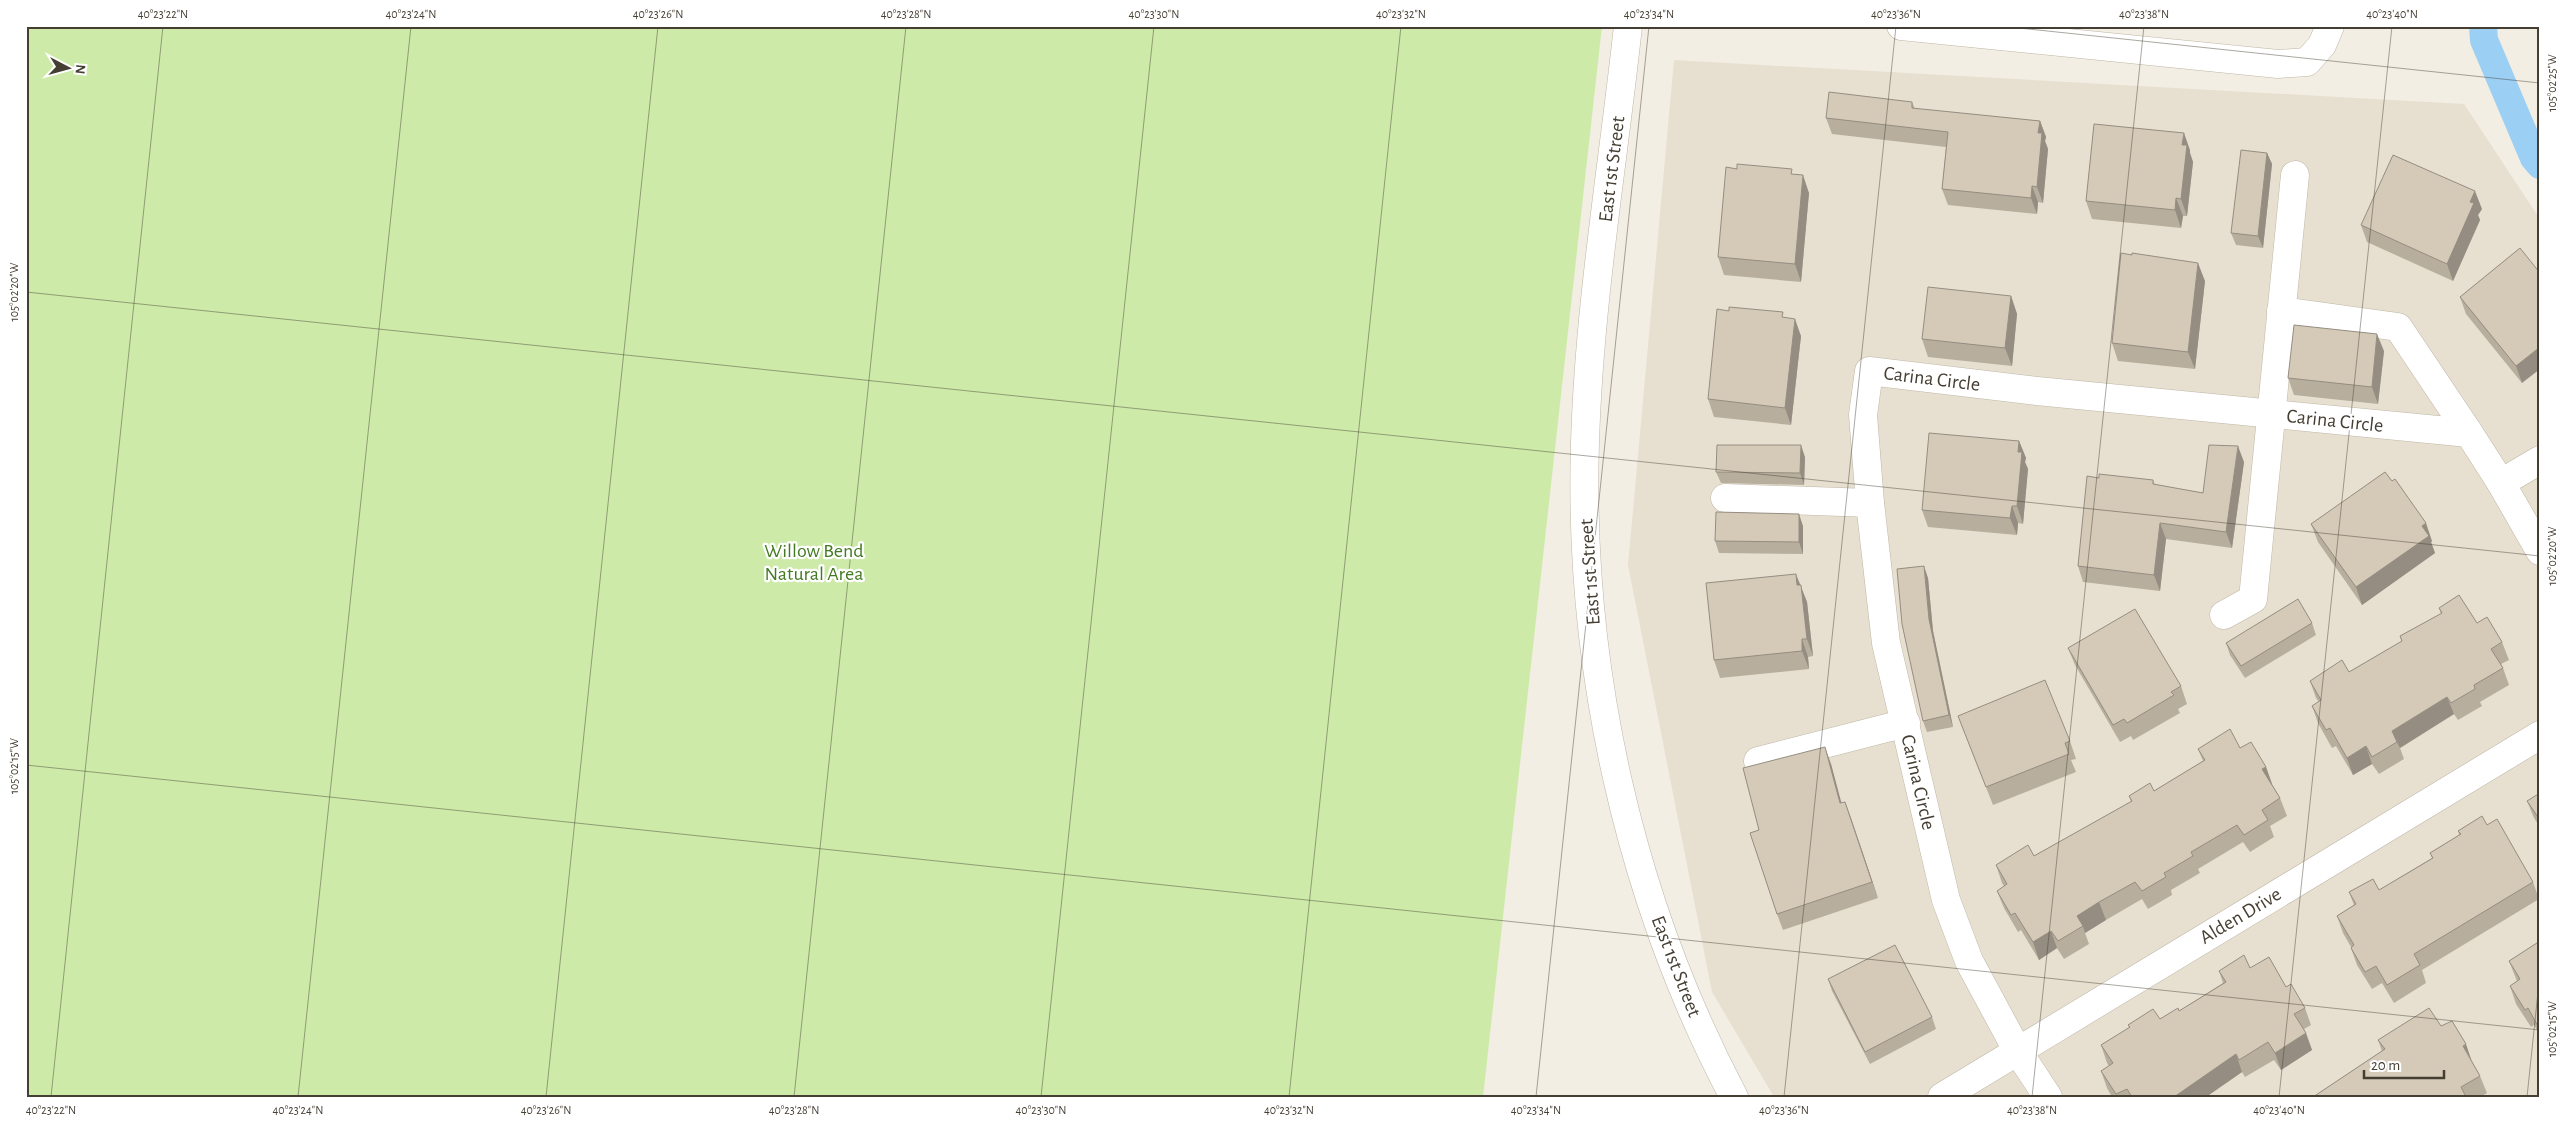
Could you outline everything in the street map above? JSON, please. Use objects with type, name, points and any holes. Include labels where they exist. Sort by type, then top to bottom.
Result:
[{"type":"street","name":"East 1st Street","points":[[1628,26],[1591,350],[1586,434],[1586,536],[1592,628],[1606,720],[1621,792],[1651,899],[1683,986],[1734,1097]]},
{"type":"street","points":[[1901,26],[2278,64],[2307,62],[2322,45],[2330,26]]},
{"type":"street","points":[[2224,615],[2253,599],[2295,175]]},
{"type":"street","points":[[2281,311],[2398,327],[2501,483],[2540,551]]},
{"type":"street","name":"Carina Circle","points":[[2048,1097],[2017,1050],[1969,961],[1946,900],[1886,643],[1870,503],[1863,415],[1869,371],[2037,391],[2469,433]]},
{"type":"street","points":[[2501,483],[2540,460]]},
{"type":"street","points":[[1725,498],[1870,503]]},
{"type":"street","points":[[1758,761],[1906,723]]},
{"type":"street","name":"Alden Drive","points":[[1942,1097],[2540,735]]},
{"type":"shaded area","points":[[1674,60],[2464,104],[2540,219],[2540,1097],[1774,1097],[1712,992],[1628,565]]},
{"type":"green space","name":"Willow Bend Natural Area","points":[[26,26],[1602,26],[1483,1097],[26,1097]]},
{"type":"building","points":[[1829,92],[1912,102],[1912,108],[2040,121],[2038,133],[2042,133],[2037,187],[2032,186],[2031,198],[1942,189],[1948,132],[1826,118]]},
{"type":"building","points":[[2094,124],[2184,133],[2182,145],[2187,145],[2181,199],[2176,198],[2175,210],[2086,201]]},
{"type":"building","points":[[2241,150],[2267,153],[2258,236],[2231,233]]},
{"type":"building","points":[[2393,155],[2475,191],[2470,202],[2474,203],[2447,264],[2361,225]]},
{"type":"building","points":[[1737,164],[1792,169],[1791,174],[1803,175],[1795,264],[1718,257],[1726,167],[1737,169]]},
{"type":"building","points":[[2520,248],[2540,273],[2540,347],[2516,366],[2460,297]]},
{"type":"building","points":[[2121,253],[2198,263],[2188,352],[2112,343]]},
{"type":"building","points":[[1928,287],[2011,296],[2005,348],[1922,339]]},
{"type":"building","points":[[1729,307],[1783,312],[1782,317],[1795,319],[1785,408],[1708,399],[1717,309],[1729,311]]},
{"type":"building","points":[[2294,325],[2377,334],[2372,387],[2288,378]]},
{"type":"building","points":[[1929,433],[2019,441],[2018,452],[2022,452],[2017,506],[2012,506],[2010,518],[1922,510]]},
{"type":"building","points":[[1717,445],[1801,445],[1800,473],[1716,472]]},
{"type":"building","points":[[2209,445],[2238,446],[2226,532],[2160,523],[2154,575],[2078,566],[2087,476],[2099,478],[2099,474],[2153,480],[2153,484],[2203,493]]},
{"type":"building","points":[[2385,472],[2392,481],[2395,479],[2426,523],[2422,526],[2429,536],[2356,587],[2311,524]]},
{"type":"building","points":[[1716,512],[1799,514],[1799,542],[1715,541]]},
{"type":"building","points":[[1924,566],[1929,619],[1949,715],[1923,721],[1902,624],[1897,569]]},
{"type":"building","points":[[1796,574],[1797,585],[1801,585],[1807,639],[1802,639],[1802,651],[1714,660],[1706,583]]},
{"type":"building","points":[[2459,595],[2477,623],[2487,617],[2502,642],[2491,649],[2503,668],[2474,685],[2475,689],[2451,703],[2447,697],[2392,731],[2397,742],[2372,757],[2366,746],[2347,758],[2330,728],[2326,730],[2312,706],[2321,700],[2310,681],[2342,660],[2349,672],[2402,641],[2400,636],[2442,613],[2439,608]]},
{"type":"building","points":[[2298,599],[2312,623],[2241,666],[2226,643]]},
{"type":"building","points":[[2135,609],[2181,686],[2171,692],[2174,695],[2127,723],[2124,719],[2113,725],[2068,648]]},
{"type":"building","points":[[2045,680],[2070,741],[2065,743],[2069,754],[1986,787],[1958,716]]},
{"type":"building","points":[[2230,729],[2240,748],[2251,742],[2266,767],[2262,769],[2280,798],[2262,810],[2268,820],[2244,835],[2237,825],[2191,852],[2193,856],[2164,873],[2166,877],[2142,891],[2135,882],[2099,902],[2077,916],[2083,926],[2058,941],[2051,931],[2033,942],[2015,913],[2011,915],[1997,891],[2007,884],[1996,865],[2028,845],[2034,856],[2132,801],[2129,796],[2150,783],[2154,791],[2205,760],[2198,749]]},
{"type":"building","points":[[1825,747],[1840,803],[1845,802],[1872,882],[1777,914],[1750,833],[1759,830],[1743,768]]},
{"type":"building","points":[[2540,793],[2540,820],[2527,801]]},
{"type":"building","points":[[2482,816],[2487,825],[2497,819],[2533,882],[2414,954],[2420,965],[2387,985],[2376,966],[2365,972],[2351,948],[2354,945],[2337,916],[2356,904],[2349,892],[2373,879],[2379,890],[2433,858],[2430,853],[2461,834],[2458,831]]},
{"type":"building","points":[[2540,941],[2540,1030],[2528,1008],[2525,1010],[2510,986],[2520,979],[2509,961]]},
{"type":"building","points":[[1895,945],[1932,1017],[1865,1052],[1828,979]]},
{"type":"building","points":[[2244,955],[2250,968],[2269,957],[2286,987],[2291,984],[2305,1008],[2294,1014],[2306,1033],[2275,1053],[2268,1042],[2239,1060],[2236,1054],[2174,1097],[2132,1097],[2127,1089],[2116,1094],[2101,1071],[2113,1063],[2101,1045],[2130,1027],[2128,1025],[2153,1009],[2160,1019],[2178,1008],[2179,1011],[2226,982],[2219,971]]},
{"type":"building","points":[[2429,1008],[2441,1026],[2452,1021],[2466,1044],[2463,1046],[2480,1076],[2461,1087],[2466,1097],[2313,1097],[2385,1049],[2378,1040]]},
{"type":"waterway","points":[[2483,26],[2484,40],[2534,158],[2540,165]]}]
